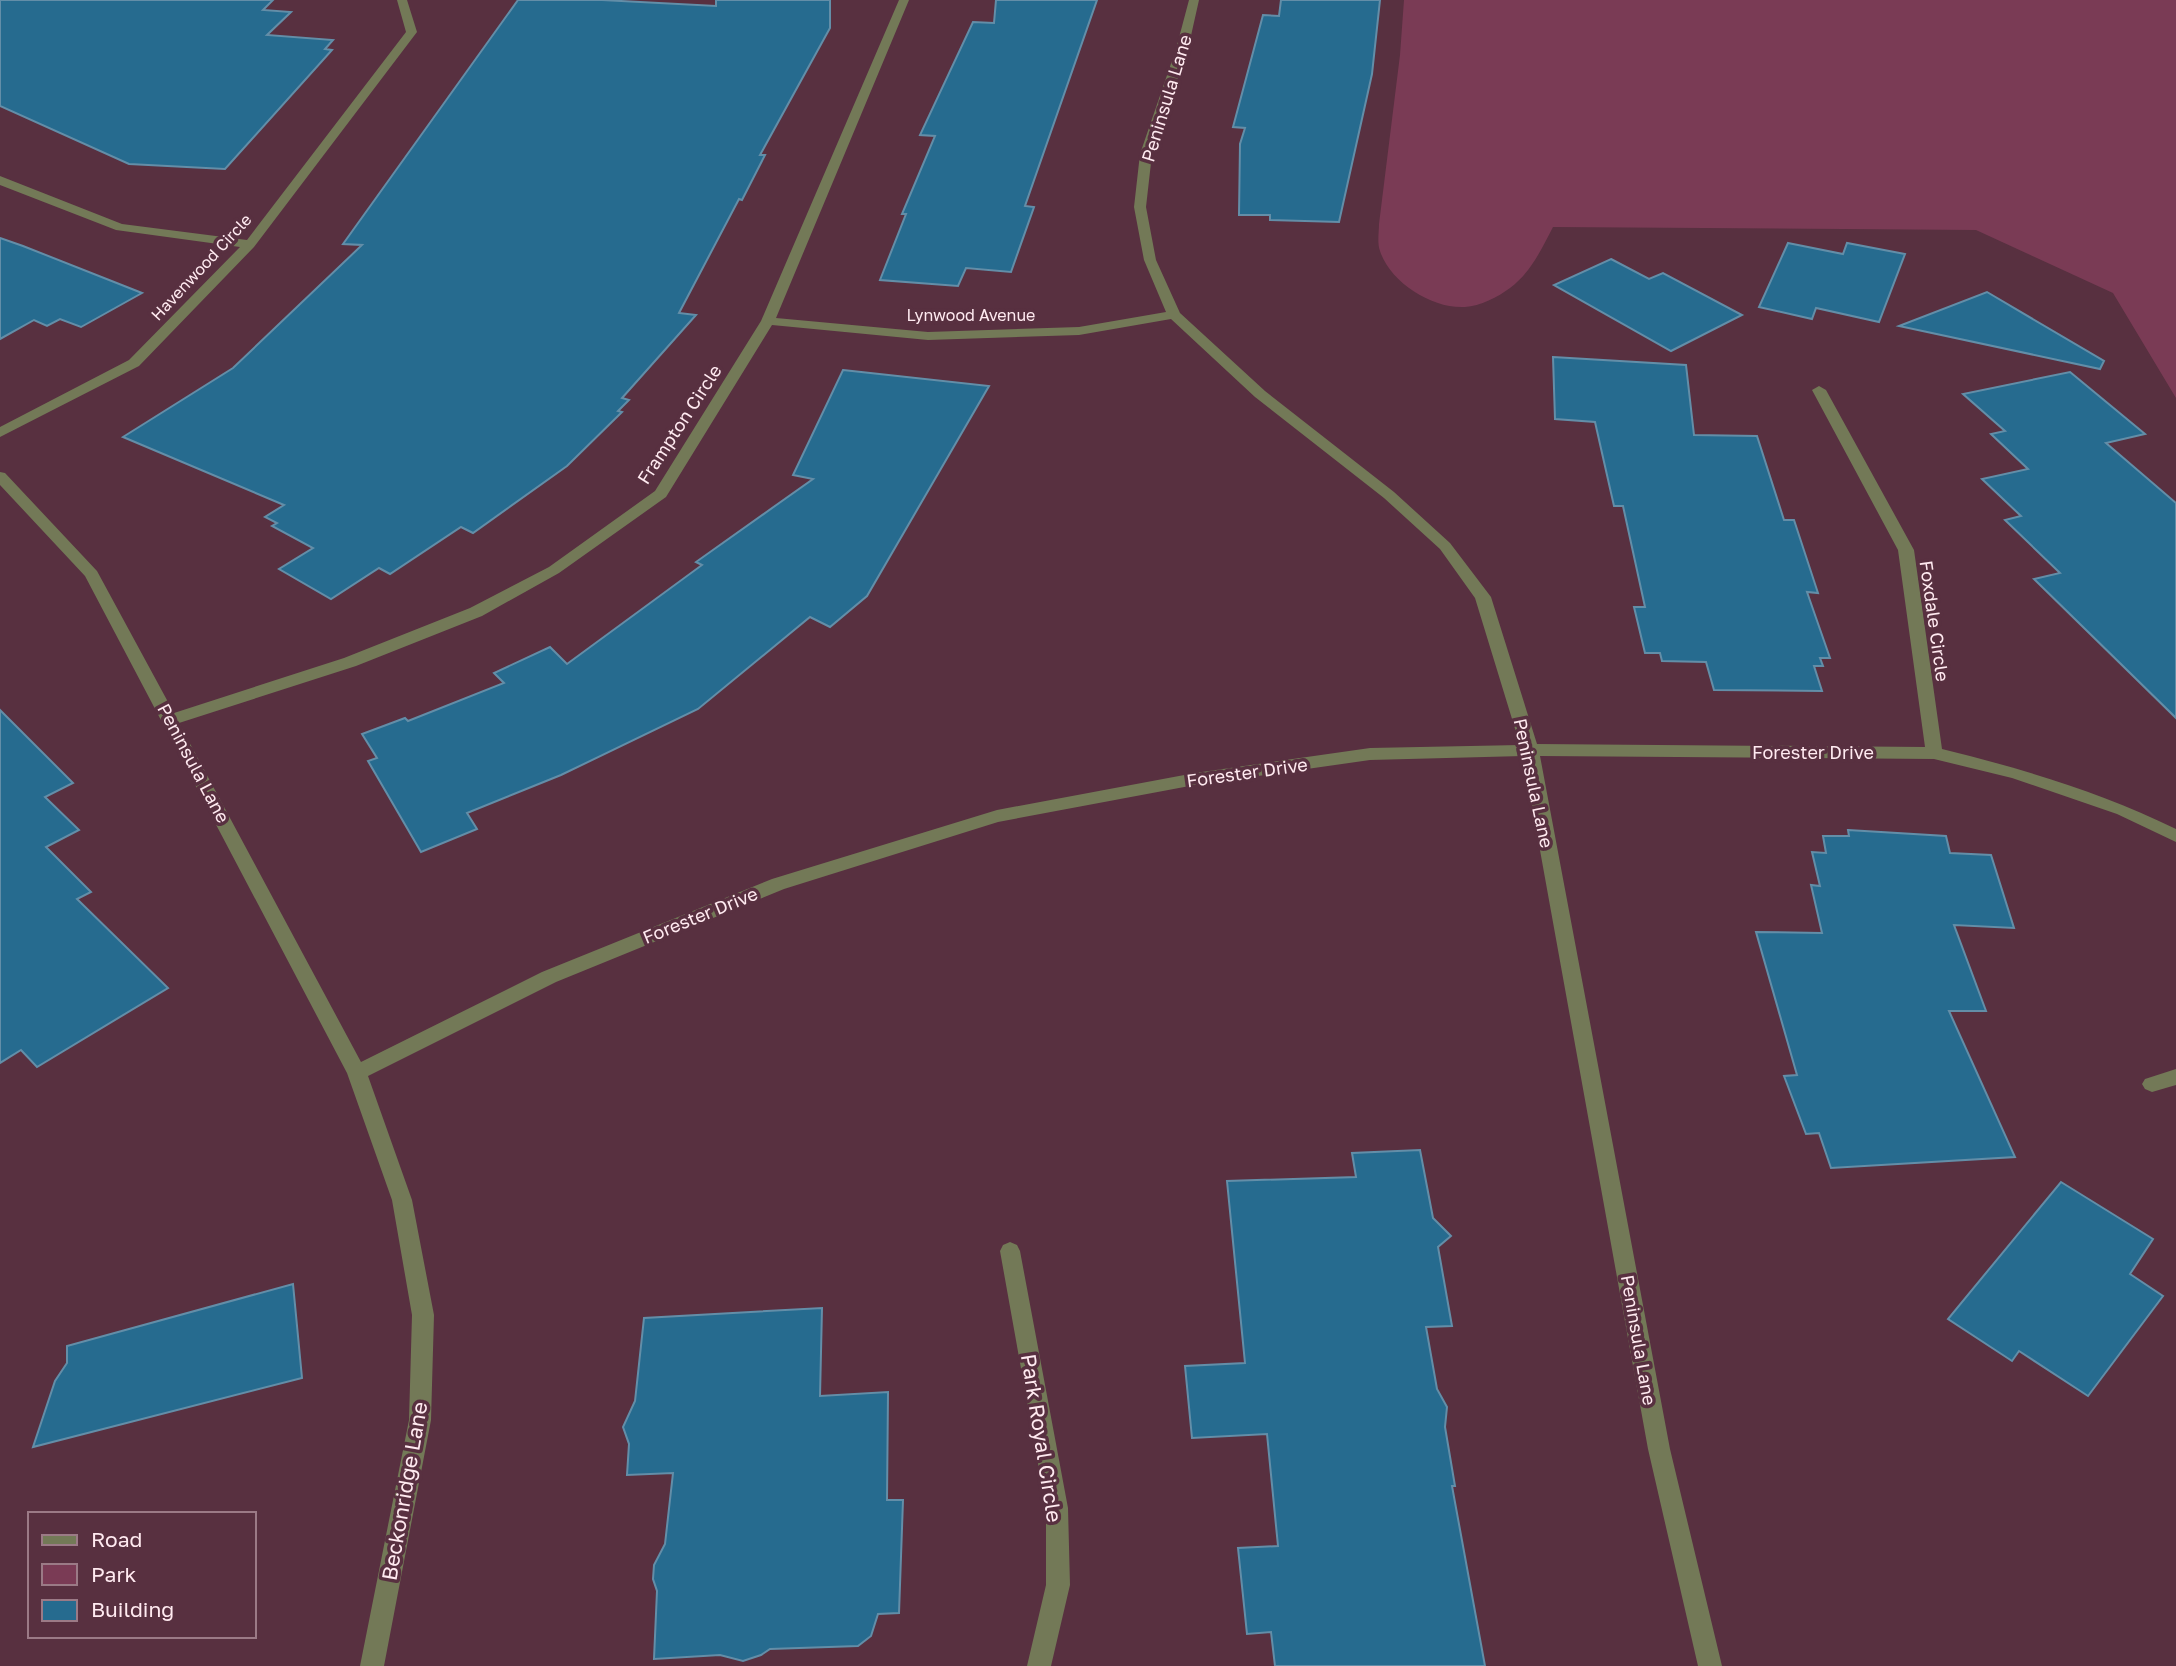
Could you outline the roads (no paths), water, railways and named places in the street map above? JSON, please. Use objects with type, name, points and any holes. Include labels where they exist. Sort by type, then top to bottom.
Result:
[{"type":"street","name":"Havenwood Circle","points":[[0,433],[134,363],[250,244],[412,32],[402,0]]},
{"type":"street","name":"Frampton Circle","points":[[171,720],[351,662],[476,612],[554,570],[661,494],[768,321],[904,0]]},
{"type":"street","name":"Peninsula Lane","points":[[1194,0],[1182,49],[1146,154],[1140,207],[1150,260],[1174,315],[1260,394],[1389,495],[1445,546],[1483,597],[1530,750],[1659,1449],[1710,1666]]},
{"type":"street","points":[[0,180],[120,227],[250,244]]},
{"type":"street","name":"Lynwood Avenue","points":[[768,321],[928,336],[1079,331],[1174,315]]},
{"type":"street","name":"Foxdale Circle","points":[[1819,390],[1906,550],[1934,752]]},
{"type":"street","name":"Peninsula Lane","points":[[0,476],[92,574],[357,1073]]},
{"type":"street","name":"Forester Drive","points":[[357,1073],[549,977],[778,884],[997,816],[1195,779],[1370,754],[1530,750],[1934,752],[2015,773],[2123,810],[2176,836]]},
{"type":"street","name":"Beckonridge Lane","points":[[357,1073],[402,1200],[423,1315],[420,1420],[372,1666]]},
{"type":"street","points":[[2152,1084],[2176,1077]]},
{"type":"street","name":"Park Royal Circle","points":[[1010,1251],[1057,1508],[1058,1585],[1039,1666]]}]
